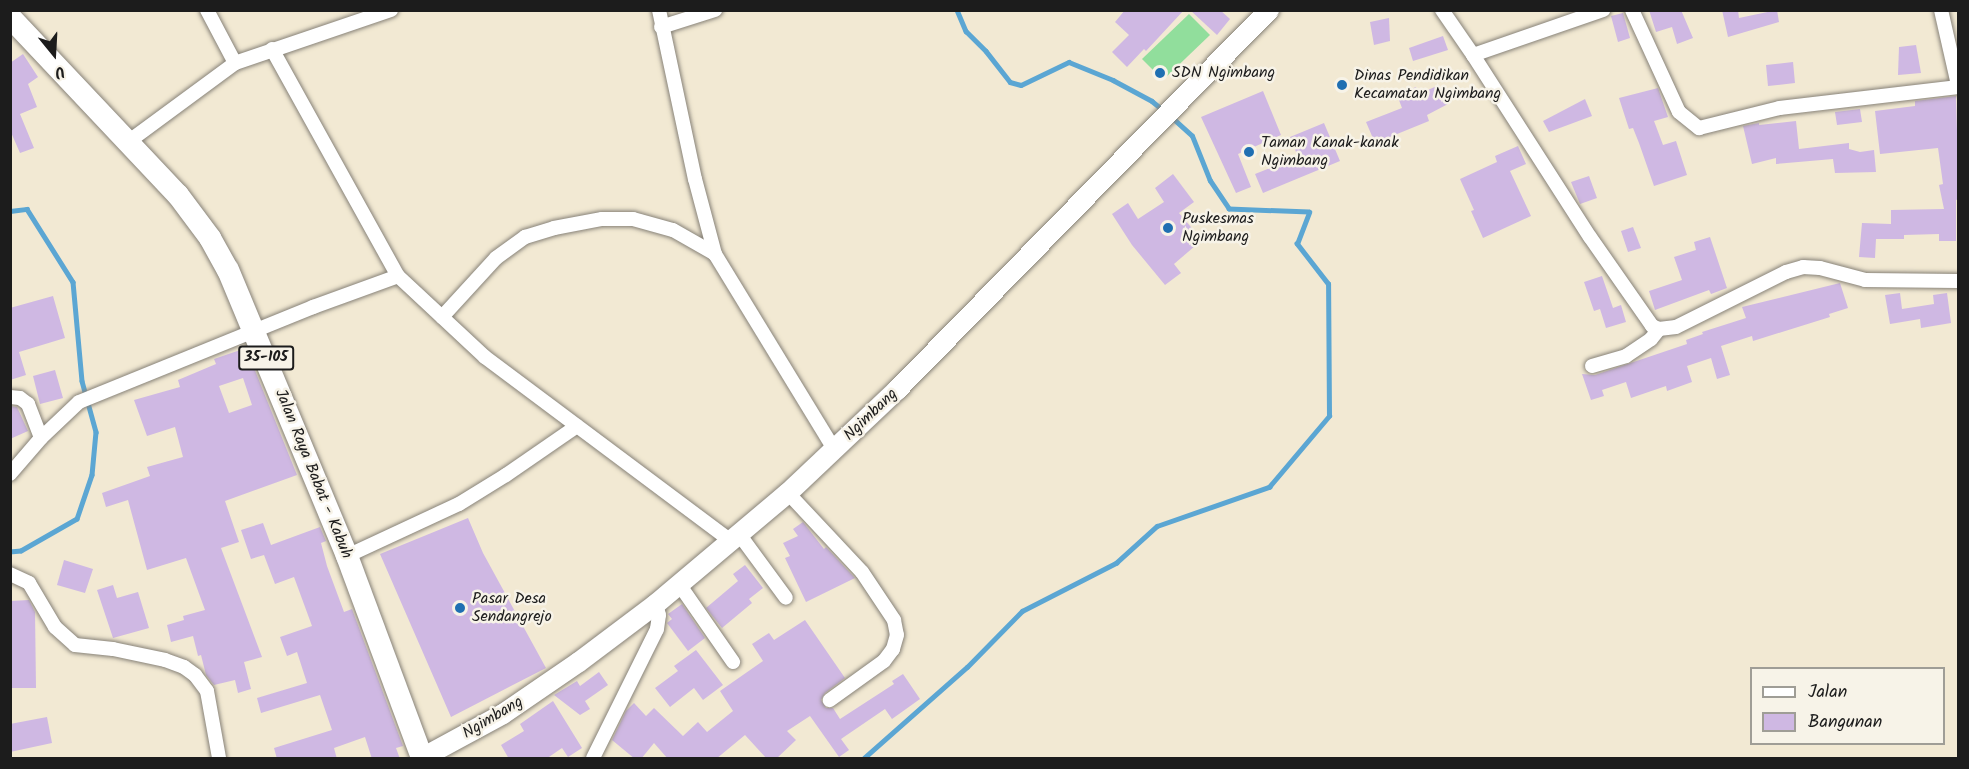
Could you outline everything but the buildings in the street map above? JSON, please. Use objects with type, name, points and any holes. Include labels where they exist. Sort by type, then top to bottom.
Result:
[{"type":"main road","name":"Jalan Raya Babat - Kabuh","points":[[10,17],[178,195],[210,238],[228,270],[347,556],[422,758]]},
{"type":"street","points":[[207,10],[235,63]]},
{"type":"street","points":[[128,142],[235,63],[391,10]]},
{"type":"street","points":[[659,10],[695,179],[715,254],[834,449]]},
{"type":"street","points":[[661,27],[714,10]]},
{"type":"street","name":"Ngimbang","points":[[422,758],[503,714],[656,604],[788,493],[897,390],[1269,10]]},
{"type":"street","points":[[1442,10],[1647,322],[1659,329],[1676,327],[1786,272],[1803,267],[1820,268],[1865,280],[1959,281]]},
{"type":"street","points":[[1473,55],[1603,10]]},
{"type":"street","points":[[1632,10],[1679,112],[1699,128],[1780,108],[1959,86],[1941,10]]},
{"type":"street","points":[[272,49],[398,276],[485,357],[577,426],[735,538],[786,598]]},
{"type":"street","points":[[441,317],[495,258],[525,237],[554,228],[602,219],[633,219],[673,230],[715,254]]},
{"type":"street","points":[[10,474],[41,438],[79,402],[398,276]]},
{"type":"street","points":[[1592,366],[1626,356],[1651,339],[1659,329]]},
{"type":"street","points":[[10,397],[20,398],[28,404],[41,438]]},
{"type":"street","points":[[347,556],[459,504],[577,426]]},
{"type":"street","points":[[788,493],[862,572],[894,620],[897,635],[893,649],[884,661],[830,700]]},
{"type":"street","points":[[10,574],[29,583],[55,627],[75,645],[113,649],[165,660],[184,667],[195,675],[207,691],[219,759]]},
{"type":"street","points":[[680,584],[733,662]]},
{"type":"street","points":[[593,759],[657,629],[659,615],[656,604]]},
{"type":"green space","points":[[1189,14],[1210,35],[1163,80],[1142,59]]},
{"type":"waterway","points":[[957,10],[966,31],[986,51],[1010,82],[1021,85],[1069,62],[1113,80],[1152,101],[1163,110]]},
{"type":"waterway","points":[[864,758],[967,667],[1022,611],[1116,563],[1157,526],[1269,487],[1329,416],[1328,284],[1297,244],[1309,212],[1229,209],[1210,181],[1192,136],[1172,118]]},
{"type":"waterway","points":[[10,211],[27,209],[73,282],[82,381],[96,432],[92,475],[77,519],[21,551],[10,552]]},
{"type":"place","name":"SDN Ngimbang","points":[[1160,73]]},
{"type":"place","name":"Dinas Pendidikan Kecamatan Ngimbang","points":[[1342,85]]},
{"type":"place","name":"Taman Kanak-kanak Ngimbang","points":[[1249,152]]},
{"type":"place","name":"Puskesmas Ngimbang","points":[[1168,228]]},
{"type":"place","name":"Pasar Desa Sendangrejo","points":[[460,608]]}]
